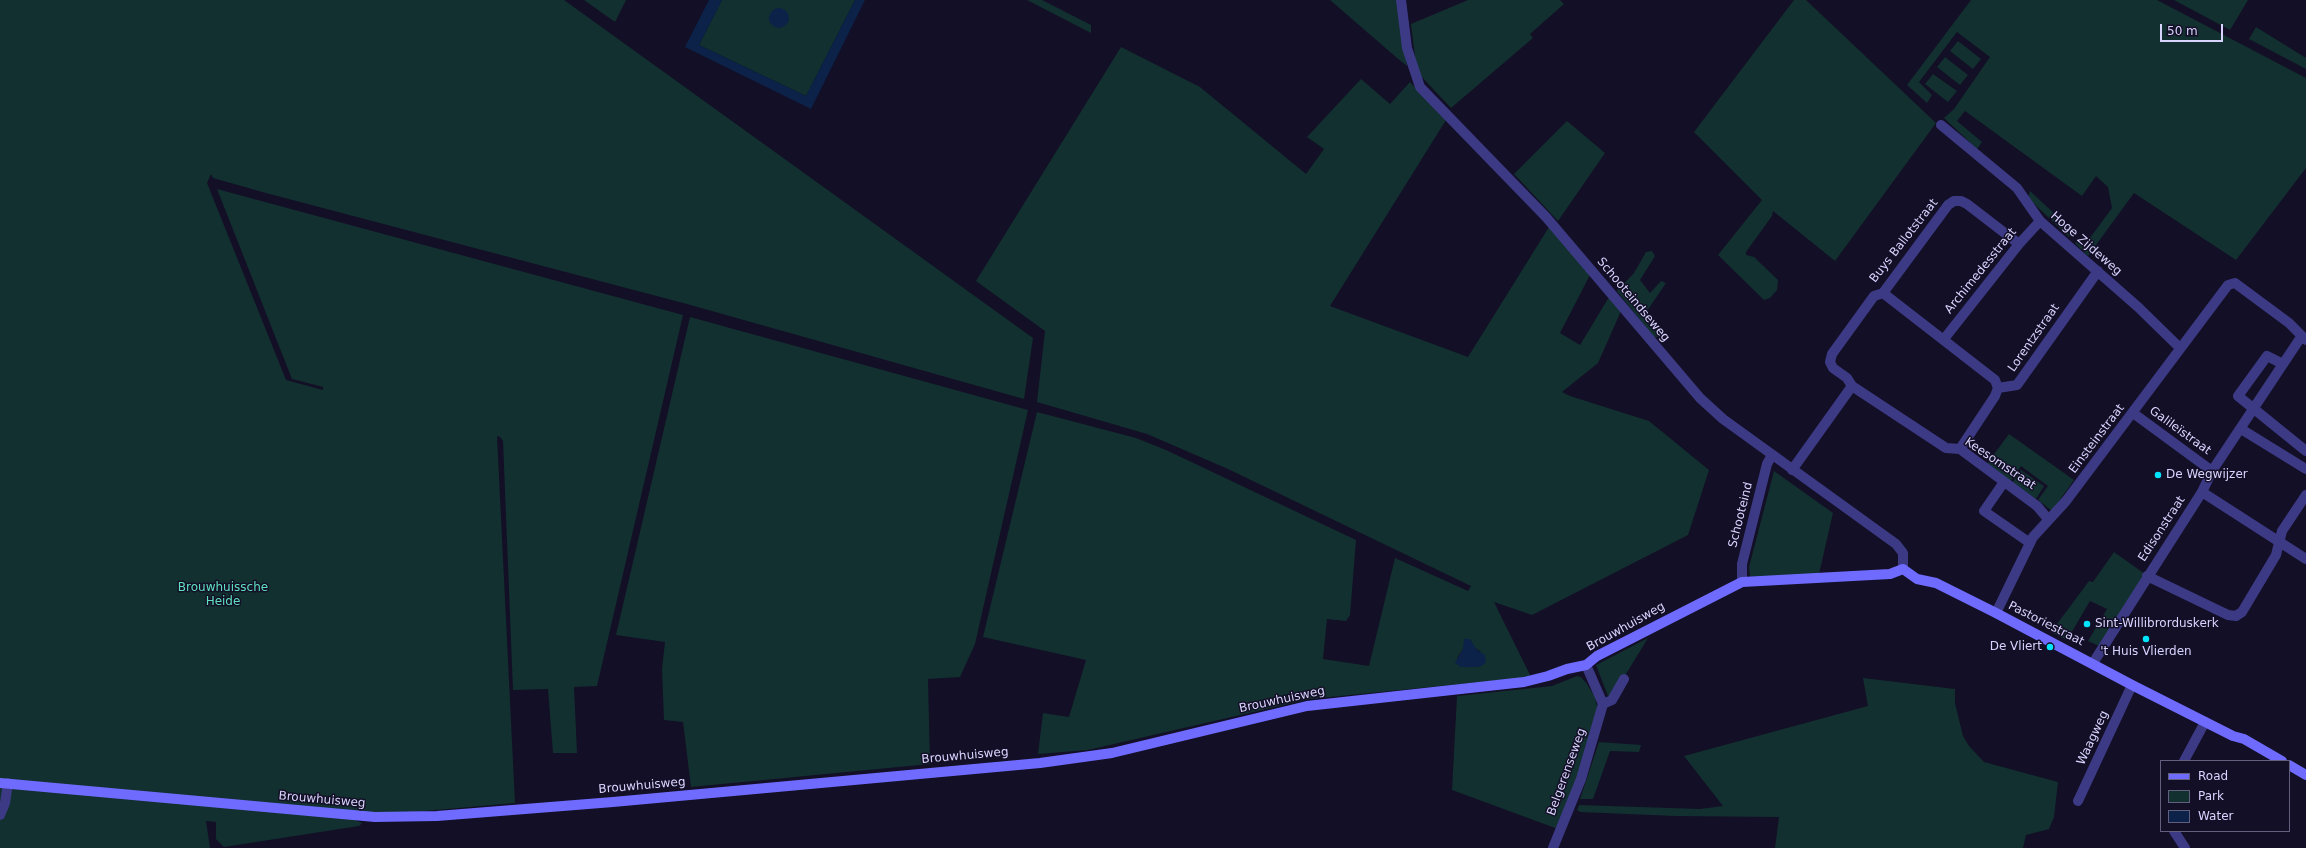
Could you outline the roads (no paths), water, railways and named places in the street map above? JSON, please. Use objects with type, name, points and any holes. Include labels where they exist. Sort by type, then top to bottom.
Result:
[{"type":"street","name":"Schooteindseweg","points":[[1401,0],[1407,48],[1420,87],[1546,217],[1700,398],[1723,419],[1896,544],[1903,554],[1903,569]]},
{"type":"street","name":"Hoge Zijdeweg","points":[[1942,125],[2017,188],[2040,221],[2098,271],[2180,348]]},
{"type":"street","name":"Buys Ballotstraat","points":[[1830,362],[1832,354],[1874,296],[1884,292],[1948,205],[1954,201],[1967,204],[2019,244]]},
{"type":"street","name":"Archimedesstraat","points":[[1944,339],[2019,244],[2040,221]]},
{"type":"street","name":"Lorentzstraat","points":[[1998,388],[2017,386],[2098,271]]},
{"type":"street","name":"Einsteinstraat","points":[[1996,613],[2030,543],[2048,519],[2066,501],[2228,284],[2235,283],[2289,323],[2304,339]]},
{"type":"street","points":[[1884,292],[1995,380],[1998,388],[1995,396],[1960,449]]},
{"type":"street","name":"Edisonstraat","points":[[2093,664],[2147,576],[2202,492],[2212,471],[2255,410],[2283,364],[2304,339]]},
{"type":"street","points":[[2283,364],[2267,356],[2238,396],[2306,451]]},
{"type":"street","name":"Keesomstraat","points":[[1830,362],[1833,368],[1847,378],[1852,386],[1946,448],[1960,449],[2037,506],[2048,519]]},
{"type":"street","points":[[1792,470],[1852,386]]},
{"type":"street","name":"Galileïstraat","points":[[2133,413],[2212,471]]},
{"type":"street","points":[[2241,429],[2306,469]]},
{"type":"street","name":"Schooteind","points":[[1742,582],[1742,564],[1767,464],[1772,455]]},
{"type":"street","points":[[2004,482],[1984,511],[2030,543]]},
{"type":"street","points":[[2202,492],[2306,559]]},
{"type":"street","points":[[2147,576],[2228,615],[2236,616],[2242,612],[2276,555],[2282,532],[2306,495]]},
{"type":"street","name":"Brouwhuisweg","points":[[4,783],[375,818],[437,816],[1047,762],[1112,753],[1306,706],[1524,682],[1548,676],[1567,668],[1586,665],[1597,656],[1742,582],[1890,574],[1903,569]]},
{"type":"street","name":"Pastoriestraat","points":[[1903,569],[1917,579],[1936,583],[1996,613],[2132,685],[2233,736],[2244,739],[2280,760]]},
{"type":"street","points":[[1586,665],[1603,704],[1612,700],[1624,679]]},
{"type":"street","name":"Waagweg","points":[[2078,801],[2132,685]]},
{"type":"street","name":"Belgerenseweg","points":[[1553,848],[1582,779],[1603,704]]},
{"type":"street","points":[[2185,760],[2205,722]]},
{"type":"street","points":[[2290,766],[2306,775]]},
{"type":"street","points":[[0,815],[5,803],[4,783]]},
{"type":"street","points":[[2175,832],[2185,848]]},
{"type":"water","points":[[709,0],[722,0],[699,45],[806,96],[855,0],[865,0],[811,109],[685,47]]},
{"type":"water","points":[[779,8],[786,11],[789,18],[786,25],[779,28],[772,25],[769,18],[772,11]]},
{"type":"water","points":[[1464,639],[1470,639],[1477,650],[1485,655],[1486,662],[1483,665],[1478,667],[1461,667],[1455,663],[1463,649]]},
{"type":"place","name":"De Wegwijzer","points":[[2158,475]]},
{"type":"place","name":"Sint-Willibrorduskerk","points":[[2087,624]]},
{"type":"place","name":"'t Huis Vlierden","points":[[2146,639]]},
{"type":"place","name":"De Vliert","points":[[2050,647]]},
{"type":"park label","name":"Brouwhuissche Heide","points":[[223,595]]}]
